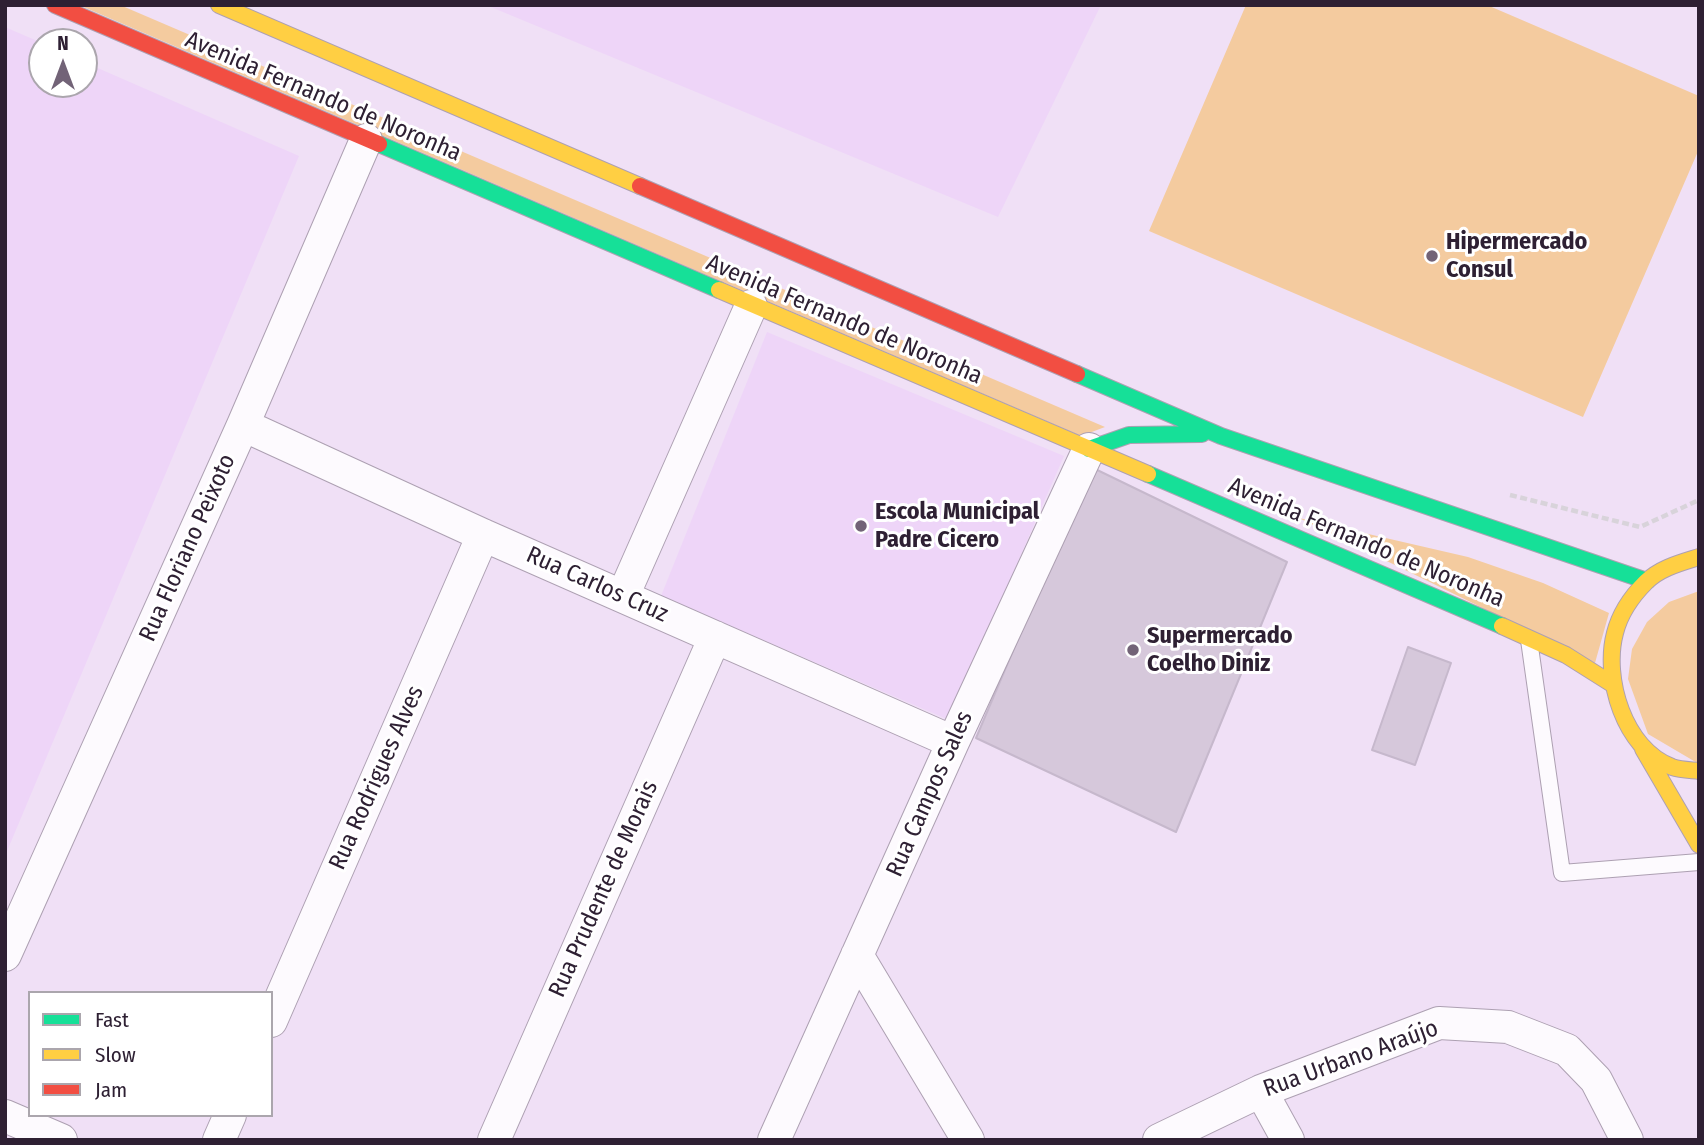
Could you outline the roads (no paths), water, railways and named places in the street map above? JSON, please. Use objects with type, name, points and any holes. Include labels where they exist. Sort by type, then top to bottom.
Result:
[{"type":"main road","name":"Avenida Fernando de Noronha","points":[[55,5],[1529,638],[1566,655],[1612,684]]},
{"type":"main road","name":"Avenida Fernando de Noronha","points":[[219,5],[1222,436],[1647,581]]},
{"type":"main road","points":[[1088,449],[1129,435],[1165,433],[1222,436]]},
{"type":"main road","points":[[1698,839],[1622,711],[1612,684],[1610,656],[1615,628],[1628,603],[1647,581],[1671,565],[1699,557]]},
{"type":"main road","points":[[1640,745],[1673,768],[1699,771]]},
{"type":"street","name":"Rua Floriano Peixoto","points":[[5,955],[243,425],[366,140]]},
{"type":"street","points":[[623,596],[751,306]]},
{"type":"street","name":"Rua Carlos Cruz","points":[[243,425],[484,535],[953,742]]},
{"type":"street","name":"Rua Campos Sales","points":[[774,1140],[1088,449]]},
{"type":"street","name":"Rua Rodrigues Alves","points":[[273,1016],[484,535]]},
{"type":"street","name":"Rua Prudente de Morais","points":[[494,1140],[715,637]]},
{"type":"street","points":[[857,955],[968,1140]]},
{"type":"street","name":"Rua Urbano Araújo","points":[[1158,1140],[1261,1091],[1439,1023],[1508,1027],[1567,1050],[1596,1080],[1627,1140]]},
{"type":"street","points":[[1261,1091],[1288,1140]]},
{"type":"street","points":[[5,1116],[61,1140]]},
{"type":"street","points":[[219,1140],[229,1117]]},
{"type":"lane","points":[[1529,638],[1562,873],[1699,862]]},
{"type":"place","name":"Hipermercado Consul","points":[[1432,256]]},
{"type":"place","name":"Escola Municipal Padre Cicero","points":[[861,526]]},
{"type":"place","name":"Supermercado Coelho Diniz","points":[[1133,650]]}]
